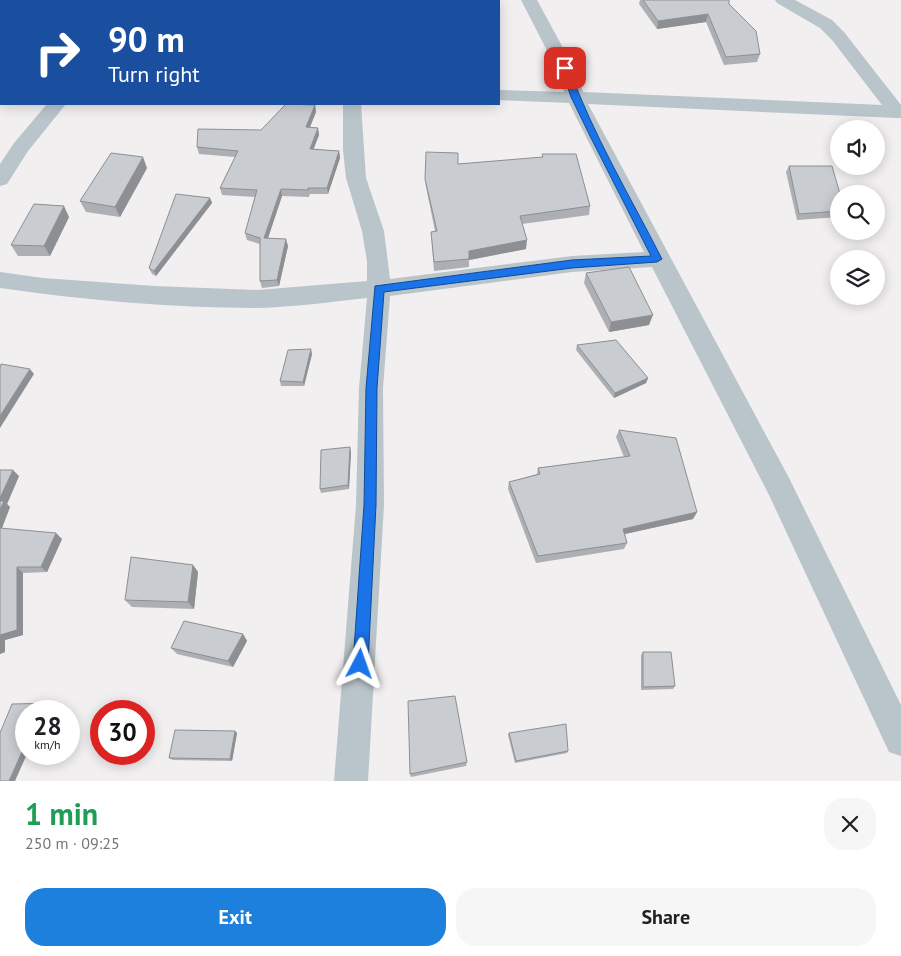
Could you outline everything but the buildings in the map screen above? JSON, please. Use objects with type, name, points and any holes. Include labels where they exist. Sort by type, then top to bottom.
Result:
[{"type":"street","points":[[529,0],[565,68],[575,97],[657,259],[779,487],[901,740]]},
{"type":"street","points":[[782,0],[826,24],[838,36],[899,112]]},
{"type":"street","points":[[500,95],[899,112]]},
{"type":"street","points":[[0,179],[21,147],[56,105]]},
{"type":"street","points":[[351,781],[369,514],[372,388],[379,289],[373,231],[356,178],[352,105]]},
{"type":"street","points":[[0,280],[43,286],[154,295],[258,299],[379,289],[572,264],[657,259]]},
{"type":"route","points":[[360,664],[370,505],[372,388],[379,289],[572,264],[657,259],[640,222],[575,97],[565,68]]}]
